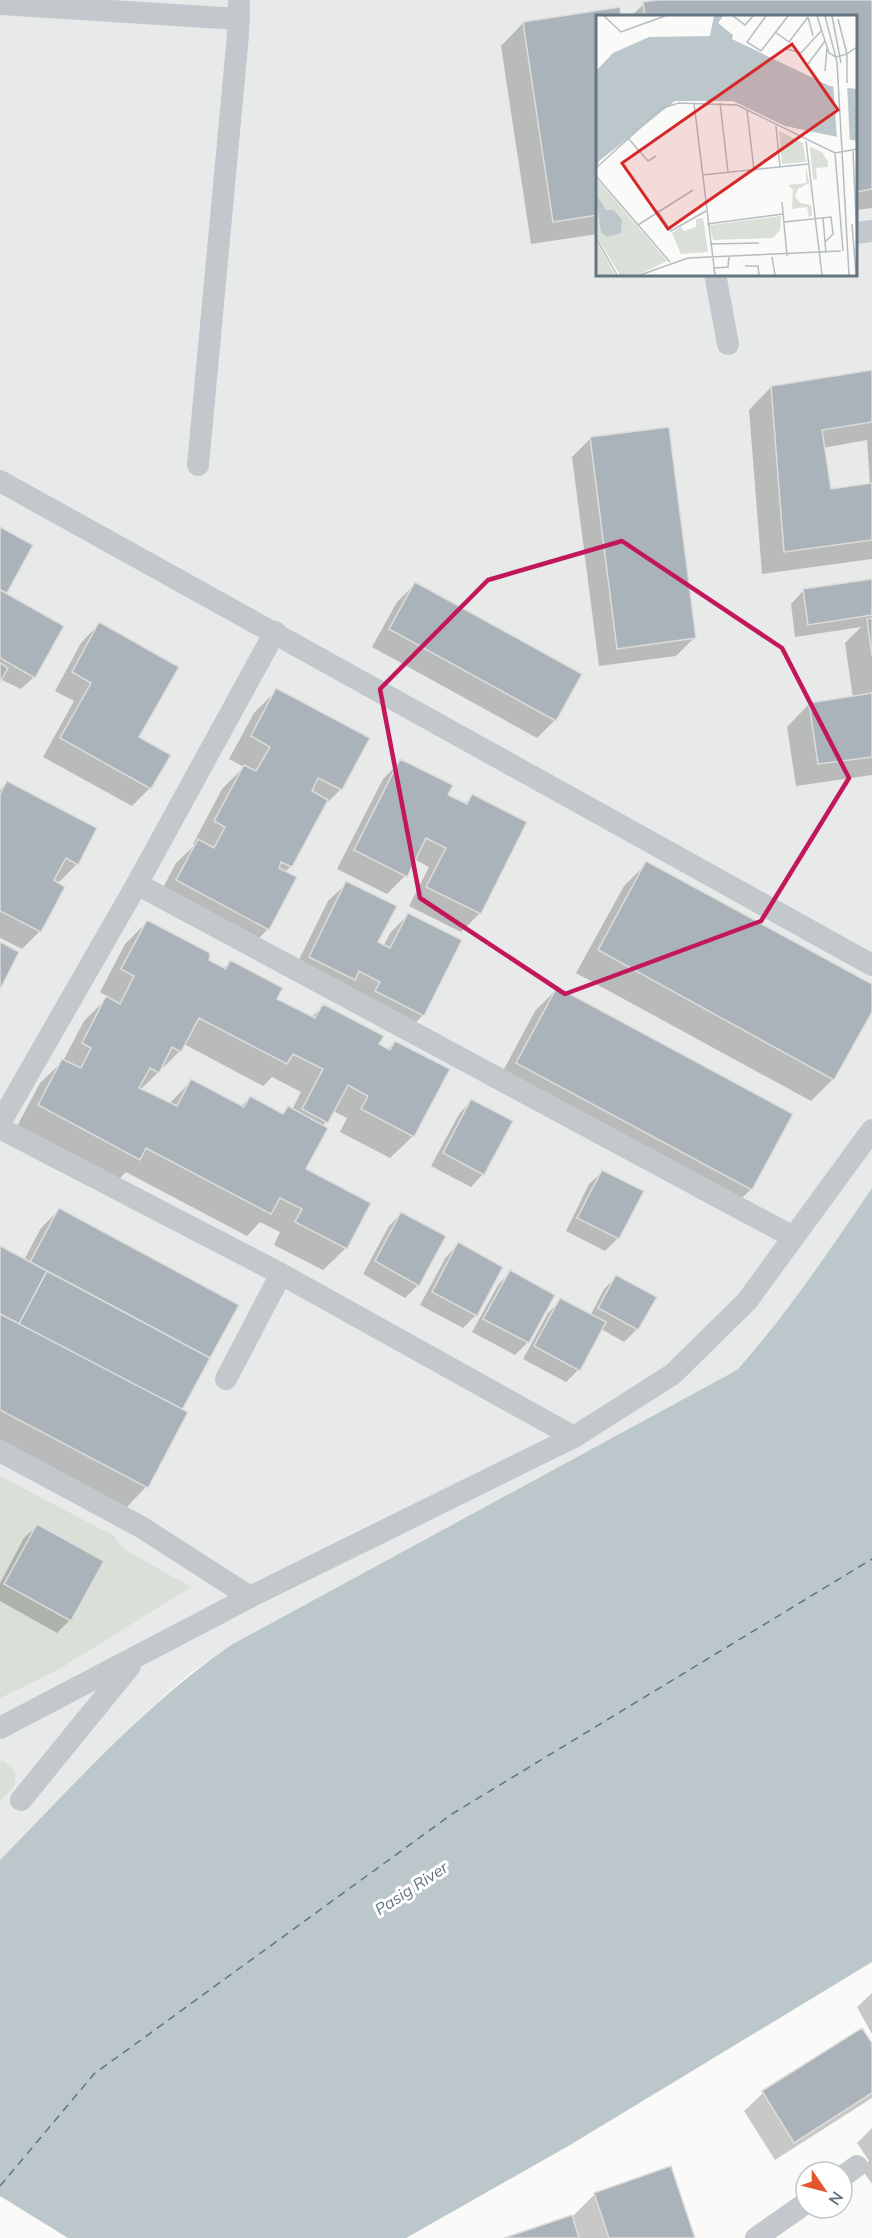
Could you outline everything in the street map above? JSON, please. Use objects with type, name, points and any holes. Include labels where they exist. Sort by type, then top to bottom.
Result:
[{"type":"lane","points":[[0,4],[239,10],[198,465]]},
{"type":"lane","points":[[857,233],[872,231]]},
{"type":"lane","points":[[715,276],[728,344]]},
{"type":"lane","points":[[0,481],[872,965]]},
{"type":"lane","points":[[0,1123],[137,884],[275,632]]},
{"type":"lane","points":[[137,884],[794,1237]]},
{"type":"lane","points":[[0,1128],[281,1274],[574,1437]]},
{"type":"lane","points":[[0,1728],[250,1597],[574,1437],[673,1374],[747,1301],[872,1130]]},
{"type":"lane","points":[[226,1379],[281,1274]]},
{"type":"lane","points":[[0,1451],[141,1527],[250,1597]]},
{"type":"lane","points":[[21,1800],[137,1658]]},
{"type":"lane","points":[[756,2238],[794,2211]]},
{"type":"highlighted area","points":[[622,541],[782,648],[849,778],[761,921],[565,994],[420,898],[380,689],[488,580]]},
{"type":"shaded area","points":[[0,0],[872,0],[872,1188],[803,1290],[772,1331],[737,1370],[231,1645],[189,1674],[142,1716],[0,1860]]},
{"type":"shaded area","points":[[0,1476],[114,1536],[123,1549],[191,1587],[56,1671],[0,1698]],"holes":[[[37,1524],[104,1561],[71,1621],[4,1584]]]},
{"type":"shaded area","points":[[0,1761],[4,1761],[16,1773],[14,1786],[0,1801]]},
{"type":"water","name":"Pasig River","points":[[872,1188],[872,1962],[570,2145],[406,2238],[0,2238],[0,1860],[139,1720],[199,1668],[231,1645],[737,1370],[791,1304]]},
{"type":"pier","points":[[0,2196],[68,2238],[0,2238]]},
{"type":"building","points":[[657,0],[872,0],[872,189],[857,192],[857,15],[645,15],[643,2]]},
{"type":"building","points":[[620,7],[621,15],[596,15],[596,215],[553,222],[523,22]]},
{"type":"building","points":[[872,370],[872,422],[822,430],[831,489],[872,483],[872,540],[784,552],[771,386]]},
{"type":"building","points":[[669,427],[696,638],[617,649],[590,437]]},
{"type":"building","points":[[0,527],[33,545],[7,593],[0,590]]},
{"type":"building","points":[[872,579],[872,615],[808,625],[803,589]]},
{"type":"building","points":[[415,582],[582,674],[556,721],[389,629]]},
{"type":"building","points":[[0,590],[64,626],[35,678],[0,658]]},
{"type":"building","points":[[872,618],[872,656],[867,619]]},
{"type":"building","points":[[99,622],[179,667],[139,737],[171,755],[151,789],[60,738],[91,683],[72,672]]},
{"type":"building","points":[[0,663],[8,668],[0,682]]},
{"type":"building","points":[[276,688],[370,738],[342,790],[318,778],[312,791],[328,800],[292,867],[281,862],[279,868],[297,877],[269,930],[176,880],[198,839],[214,848],[225,827],[214,821],[244,765],[256,771],[270,747],[251,736]]},
{"type":"building","points":[[872,693],[872,757],[818,764],[809,703]]},
{"type":"building","points":[[400,759],[453,785],[448,795],[467,804],[472,794],[527,822],[481,914],[426,887],[446,848],[426,838],[407,877],[354,850]]},
{"type":"building","points":[[7,781],[97,828],[78,865],[66,858],[54,880],[65,887],[41,932],[0,911],[0,794]]},
{"type":"building","points":[[646,861],[872,984],[872,1012],[834,1080],[598,950]]},
{"type":"building","points":[[346,881],[397,906],[378,942],[390,948],[408,913],[462,940],[424,1016],[375,991],[380,982],[359,971],[355,980],[309,957]]},
{"type":"building","points":[[147,920],[210,953],[209,960],[226,969],[230,960],[283,988],[277,999],[315,1018],[323,1004],[384,1036],[379,1044],[390,1050],[395,1041],[450,1069],[414,1137],[361,1109],[368,1096],[348,1085],[328,1123],[302,1109],[323,1069],[293,1054],[287,1064],[199,1018],[181,1052],[172,1047],[159,1073],[150,1068],[139,1088],[177,1106],[191,1079],[244,1107],[250,1096],[283,1114],[288,1106],[328,1128],[306,1169],[371,1203],[347,1249],[295,1222],[302,1209],[280,1198],[271,1214],[146,1148],[140,1160],[38,1105],[62,1059],[81,1068],[91,1048],[82,1043],[106,996],[120,1004],[134,976],[121,969]]},
{"type":"building","points":[[0,942],[19,952],[0,990]]},
{"type":"building","points":[[557,987],[793,1114],[752,1190],[516,1063]]},
{"type":"building","points":[[471,1099],[513,1121],[484,1175],[443,1153]]},
{"type":"building","points":[[602,1170],[644,1191],[619,1239],[577,1218]]},
{"type":"building","points":[[59,1208],[239,1305],[210,1358],[30,1262]]},
{"type":"building","points":[[401,1212],[446,1236],[419,1286],[375,1261]]},
{"type":"building","points":[[458,1242],[503,1267],[477,1316],[432,1292]]},
{"type":"building","points":[[0,1246],[47,1271],[19,1324],[0,1314]]},
{"type":"building","points":[[510,1270],[555,1295],[529,1343],[483,1319]]},
{"type":"building","points":[[47,1271],[210,1358],[182,1410],[19,1324]]},
{"type":"building","points":[[616,1275],[657,1297],[638,1330],[598,1308]]},
{"type":"building","points":[[560,1298],[606,1322],[580,1371],[534,1346]]},
{"type":"building","points":[[0,1314],[188,1412],[148,1488],[0,1410]]},
{"type":"building","points":[[37,1524],[104,1561],[71,1621],[4,1584]]},
{"type":"building","points":[[862,2028],[872,2043],[872,2093],[794,2143],[762,2091]]},
{"type":"building","points":[[671,2166],[695,2238],[609,2238],[594,2193]]},
{"type":"building","points":[[572,2215],[579,2238],[504,2238]]},
{"type":"ferry route","points":[[0,2186],[94,2074],[452,1814],[872,1559]]}]
